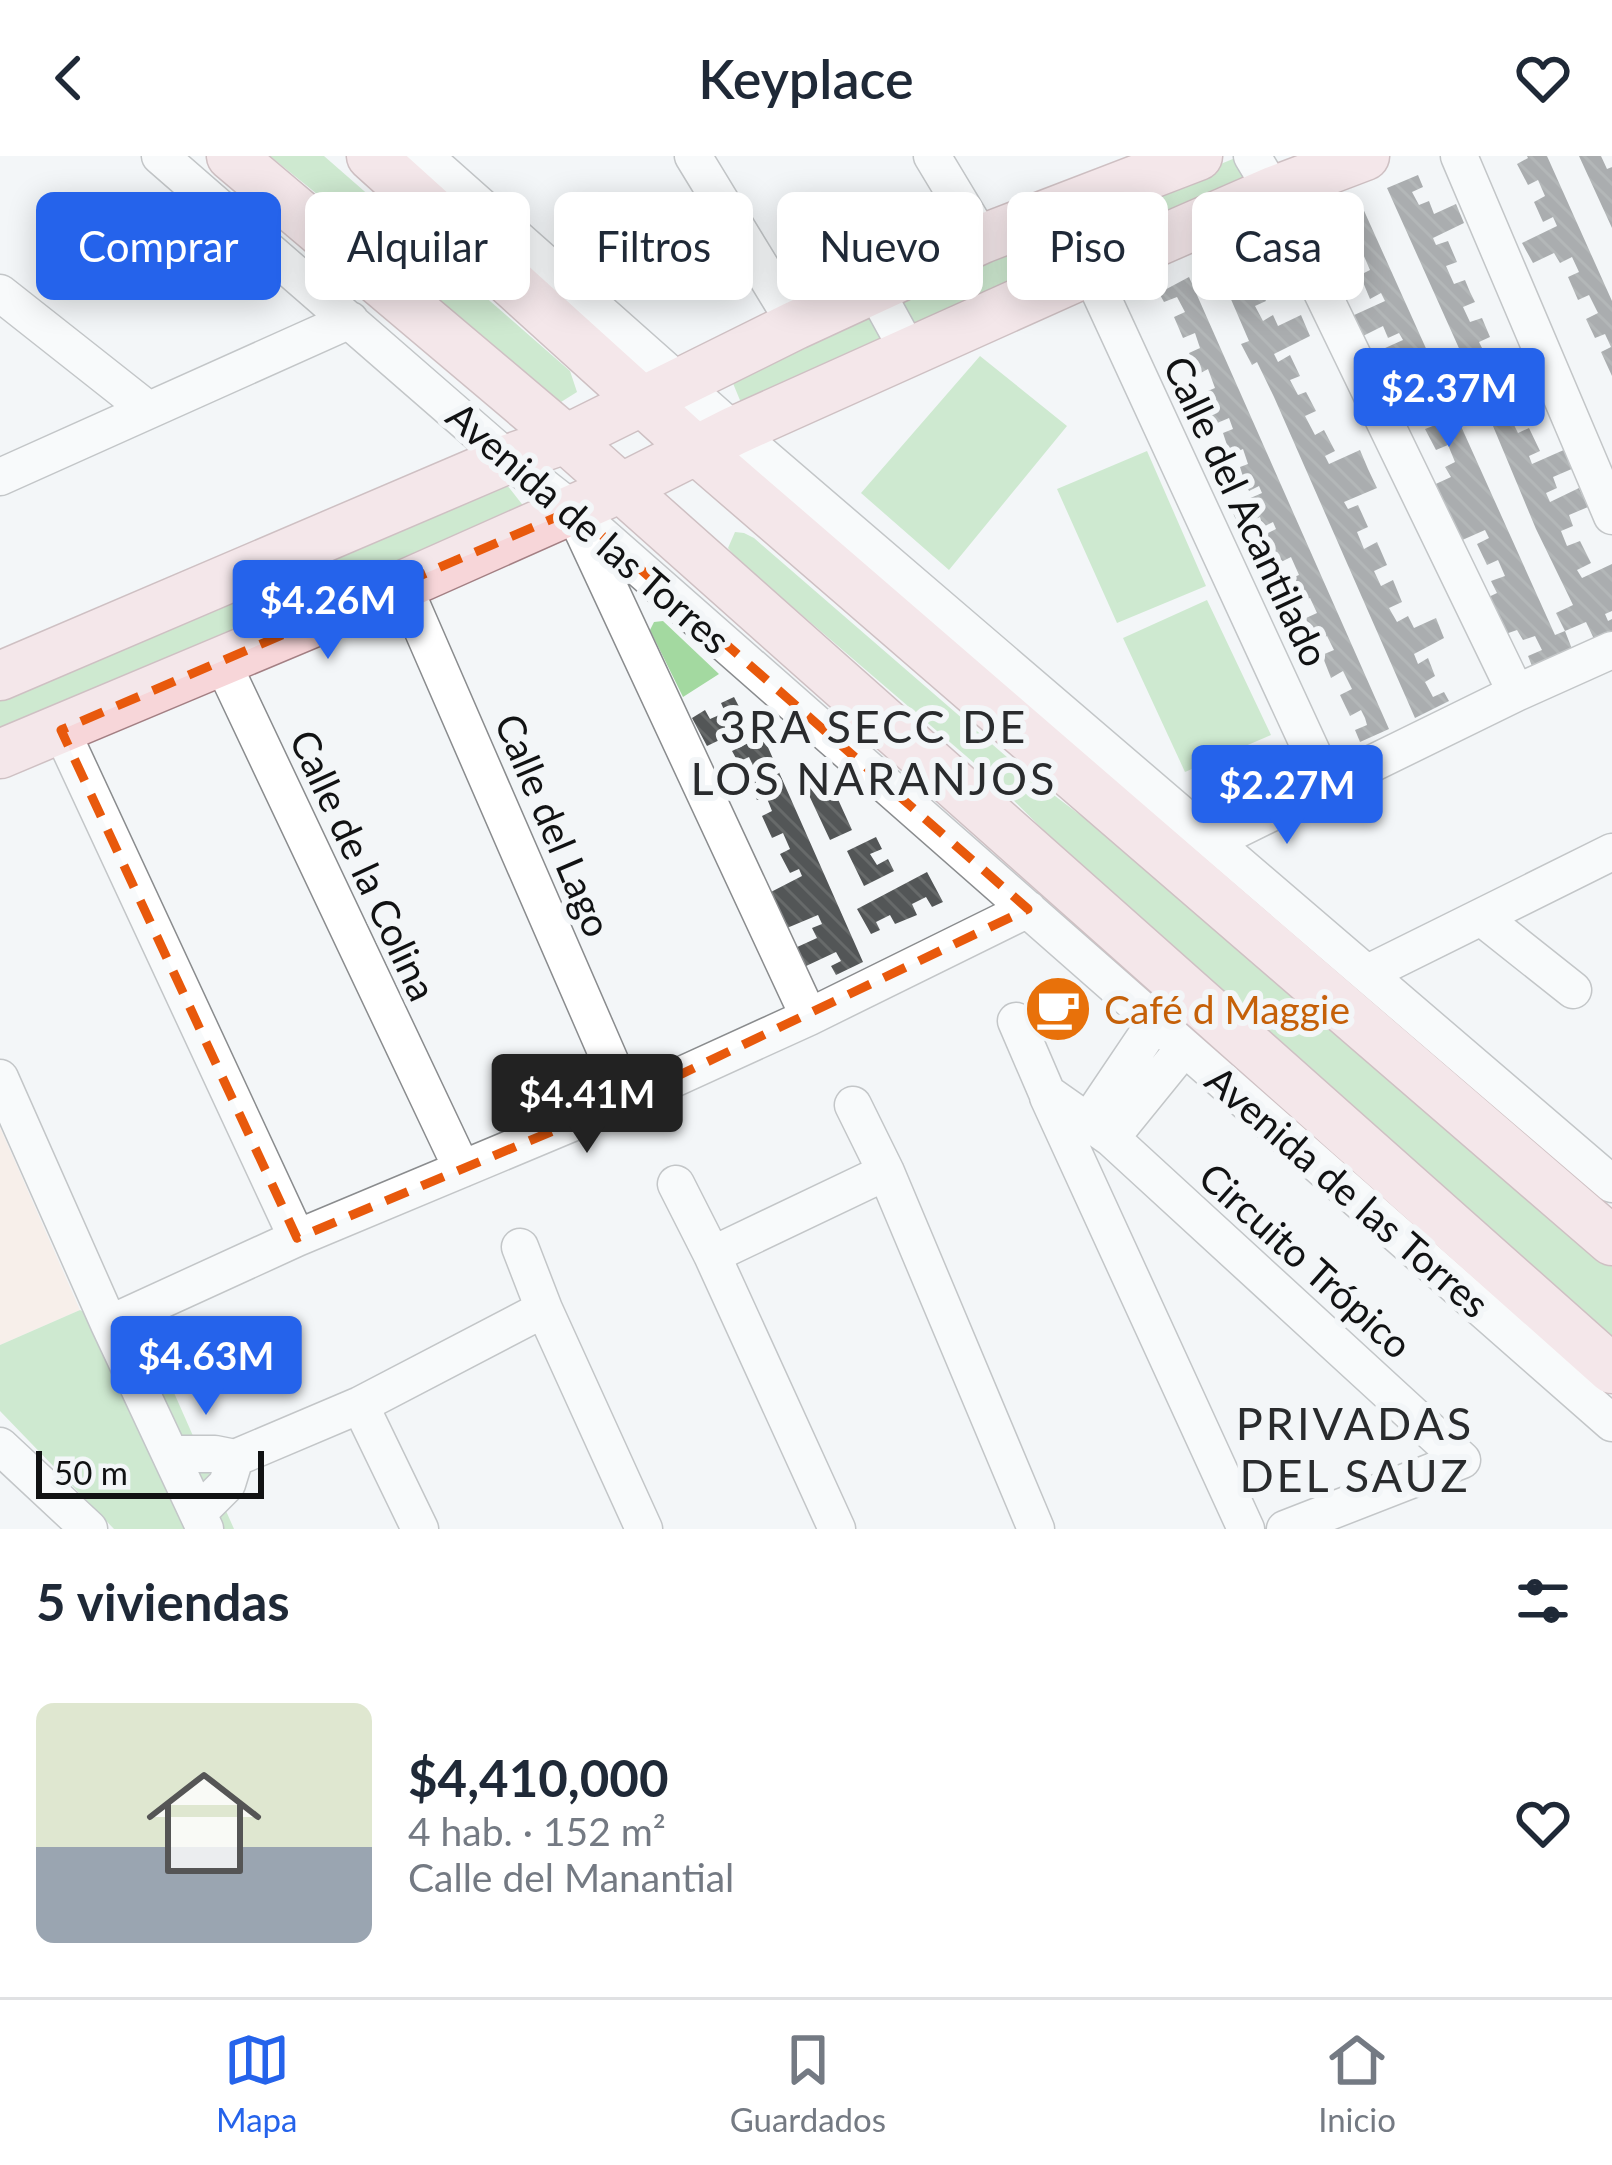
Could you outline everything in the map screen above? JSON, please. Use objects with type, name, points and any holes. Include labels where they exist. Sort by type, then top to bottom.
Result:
[{"type":"main road","name":"Avenida de las Torres","points":[[231,156],[566,439],[1612,1369]]},
{"type":"main road","points":[[370,156],[662,392],[1612,1241]]},
{"type":"main road","points":[[1168,227],[1263,173],[1365,156]]},
{"type":"main road","points":[[983,239],[1178,160]]},
{"type":"main road","points":[[0,676],[508,459],[566,439],[852,300]]},
{"type":"main road","points":[[0,754],[404,585],[1025,300]]},
{"type":"street","name":"Avenida de las Torres","points":[[160,156],[573,510],[1612,1423]]},
{"type":"street","points":[[424,156],[662,392]]},
{"type":"street","points":[[693,156],[796,325]]},
{"type":"street","points":[[932,156],[954,192]]},
{"type":"street","points":[[1459,156],[1612,516]]},
{"type":"street","points":[[1263,173],[1516,693]]},
{"type":"street","points":[[0,293],[147,409]]},
{"type":"street","points":[[880,300],[909,352]]},
{"type":"street","name":"Calle del Acantilado","points":[[1103,300],[1328,787]]},
{"type":"street","points":[[0,477],[350,320]]},
{"type":"street","points":[[715,440],[1214,842],[1612,1184]]},
{"type":"street","points":[[573,510],[809,1016]]},
{"type":"street","name":"Calle del Lago","points":[[404,585],[627,1100]]},
{"type":"street","points":[[1214,842],[1612,650]]},
{"type":"street","name":"Calle de la Colina","points":[[222,662],[462,1169]]},
{"type":"street","points":[[61,730],[297,1238]]},
{"type":"street","points":[[1368,973],[1612,852]]},
{"type":"street","points":[[109,1324],[297,1238],[627,1100],[1028,909]]},
{"type":"street","points":[[1481,917],[1573,991]]},
{"type":"street","points":[[1016,1021],[1246,1529]]},
{"type":"street","points":[[1100,1130],[1156,1021]]},
{"type":"street","points":[[1100,1130],[1184,1048]]},
{"type":"street","points":[[0,1078],[201,1521]]},
{"type":"street","name":"Circuito Trópico","points":[[1047,1093],[1100,1130],[1462,1460],[1285,1529]]},
{"type":"street","points":[[853,1105],[886,1172],[1036,1529]]},
{"type":"street","points":[[712,1255],[886,1172]]},
{"type":"street","points":[[676,1184],[837,1529]]},
{"type":"street","points":[[520,1247],[644,1529]]},
{"type":"street","points":[[170,1454],[235,1458],[360,1405],[544,1310]]},
{"type":"street","points":[[360,1405],[420,1529]]},
{"type":"street","points":[[0,1446],[89,1529]]},
{"type":"street","points":[[201,1521],[227,1484],[235,1458]]},
{"type":"highlighted area","points":[[573,510],[1028,909],[627,1100],[297,1238],[61,730]]},
{"type":"shaded area","points":[[0,1127],[80,1310],[0,1345]]},
{"type":"green space","points":[[270,156],[324,156],[365,192],[315,192]]},
{"type":"green space","points":[[1240,156],[1258,187],[1246,192],[1192,192],[1192,216],[1168,226],[1168,192],[1153,192]]},
{"type":"green space","points":[[1007,253],[1007,296],[917,335],[899,300],[983,300],[983,263]]},
{"type":"green space","points":[[438,300],[489,300],[570,371],[577,392],[561,402],[551,399]]},
{"type":"green space","points":[[869,309],[892,345],[744,410],[730,376]]},
{"type":"green space","points":[[980,356],[1067,426],[949,570],[861,493]]},
{"type":"green space","points":[[1147,451],[1206,586],[1117,623],[1057,489]]},
{"type":"green space","points":[[503,480],[525,508],[0,732],[0,698]]},
{"type":"green space","points":[[735,532],[754,538],[1030,777],[1137,858],[1612,1259],[1612,1342],[1156,942],[987,774],[738,560],[728,548]]},
{"type":"green space","points":[[1207,600],[1271,735],[1185,772],[1123,638]]},
{"type":"green space","points":[[663,621],[719,674],[683,697],[650,630],[654,622]]},
{"type":"green space","points":[[80,1310],[153,1345],[234,1529],[114,1529],[0,1411],[0,1345]]},
{"type":"building","points":[[1527,156],[1547,156],[1612,301],[1612,376],[1601,352],[1611,347],[1605,334],[1595,338],[1586,319],[1598,313],[1589,295],[1578,300],[1568,277],[1579,272],[1572,257],[1560,263],[1554,253],[1533,263],[1522,243],[1557,226],[1553,217],[1543,222],[1534,202],[1545,196],[1538,180],[1528,185],[1517,164]]},
{"type":"building","points":[[1579,156],[1601,156],[1607,169],[1612,167],[1612,228]]},
{"type":"building","points":[[1418,175],[1423,187],[1412,192],[1419,205],[1429,201],[1434,214],[1456,204],[1464,223],[1433,238],[1436,245],[1448,241],[1457,262],[1446,266],[1454,284],[1465,280],[1475,302],[1463,307],[1470,322],[1482,318],[1490,337],[1479,342],[1486,356],[1499,352],[1507,374],[1494,380],[1501,393],[1512,388],[1522,413],[1512,417],[1514,425],[1518,433],[1529,428],[1540,451],[1529,456],[1532,464],[1566,449],[1574,468],[1553,477],[1557,488],[1546,493],[1550,502],[1579,488],[1588,507],[1569,515],[1573,526],[1561,531],[1567,546],[1580,541],[1591,563],[1577,570],[1582,578],[1612,564],[1612,611],[1605,614],[1608,621],[1612,619],[1612,631],[1594,639],[1586,622],[1565,631],[1556,613],[1573,605],[1387,188]]},
{"type":"building","points":[[1364,211],[1555,635],[1565,631],[1572,649],[1532,666],[1528,656],[1542,650],[1535,636],[1523,640],[1517,630],[1497,637],[1478,602],[1497,593],[1491,581],[1505,576],[1498,560],[1487,565],[1477,544],[1489,538],[1485,530],[1451,545],[1427,488],[1451,477],[1445,467],[1455,462],[1448,445],[1436,450],[1425,429],[1438,424],[1431,406],[1420,411],[1410,390],[1421,386],[1413,371],[1402,375],[1398,365],[1374,375],[1365,357],[1403,340],[1399,333],[1388,338],[1383,326],[1361,337],[1352,316],[1385,301],[1381,293],[1370,299],[1364,273],[1370,270],[1364,256]]},
{"type":"building","points":[[1189,277],[1192,300],[1199,300],[1389,729],[1360,742],[1355,730],[1367,725],[1365,718],[1361,710],[1350,716],[1340,695],[1352,689],[1343,671],[1331,678],[1322,655],[1334,650],[1327,636],[1315,642],[1310,632],[1306,618],[1317,613],[1310,598],[1298,603],[1293,593],[1287,580],[1299,575],[1291,557],[1281,562],[1277,552],[1254,564],[1244,545],[1276,529],[1273,522],[1263,527],[1260,517],[1239,526],[1230,507],[1262,493],[1259,486],[1249,491],[1244,480],[1240,467],[1248,464],[1243,449],[1232,454],[1227,445],[1223,433],[1233,429],[1229,418],[1196,432],[1187,413],[1208,404],[1203,393],[1215,388],[1208,369],[1197,375],[1189,353],[1200,348],[1195,333],[1183,338],[1174,317],[1185,312],[1177,297],[1164,302],[1168,288]]},
{"type":"building","points":[[1231,300],[1266,300],[1255,306],[1263,321],[1273,315],[1278,326],[1301,315],[1310,336],[1274,354],[1278,362],[1290,355],[1300,376],[1290,380],[1298,395],[1306,392],[1316,411],[1305,416],[1315,435],[1324,430],[1335,451],[1325,456],[1329,464],[1360,450],[1377,488],[1344,502],[1348,509],[1358,505],[1368,527],[1357,532],[1364,549],[1377,542],[1387,565],[1374,571],[1381,586],[1393,580],[1402,602],[1389,608],[1397,622],[1408,616],[1414,628],[1436,618],[1444,638],[1414,654],[1418,664],[1428,658],[1435,676],[1425,682],[1433,697],[1444,692],[1449,701],[1415,718],[1274,397],[1257,362],[1252,365],[1241,344],[1249,341]]},
{"type":"building","points":[[734,697],[749,726],[707,746],[692,718],[705,710],[710,719],[725,712],[721,703]]},
{"type":"building","points":[[763,736],[863,962],[836,975],[831,966],[841,961],[836,952],[804,967],[795,948],[817,938],[812,928],[822,924],[818,915],[787,928],[769,893],[802,876],[799,869],[790,873],[780,854],[790,849],[783,833],[772,838],[762,816],[772,811],[766,796],[757,800],[746,779],[757,774],[749,757],[738,762],[732,751]]},
{"type":"building","points":[[808,770],[813,781],[819,778],[823,787],[831,784],[852,830],[830,840],[799,774]]},
{"type":"building","points":[[876,837],[882,849],[870,854],[877,865],[888,859],[894,871],[864,886],[847,851]]},
{"type":"building","points":[[927,872],[943,902],[932,907],[926,897],[912,904],[917,915],[895,924],[890,915],[876,922],[880,930],[871,934],[857,909]]},
{"type":"place","name":"Café d Maggie","points":[[1058,1009]]},
{"type":"district","name":"3RA SECC DE LOS NARANJOS","points":[[874,752]]},
{"type":"district","name":"PRIVADAS DEL SAUZ","points":[[1355,1449]]}]
